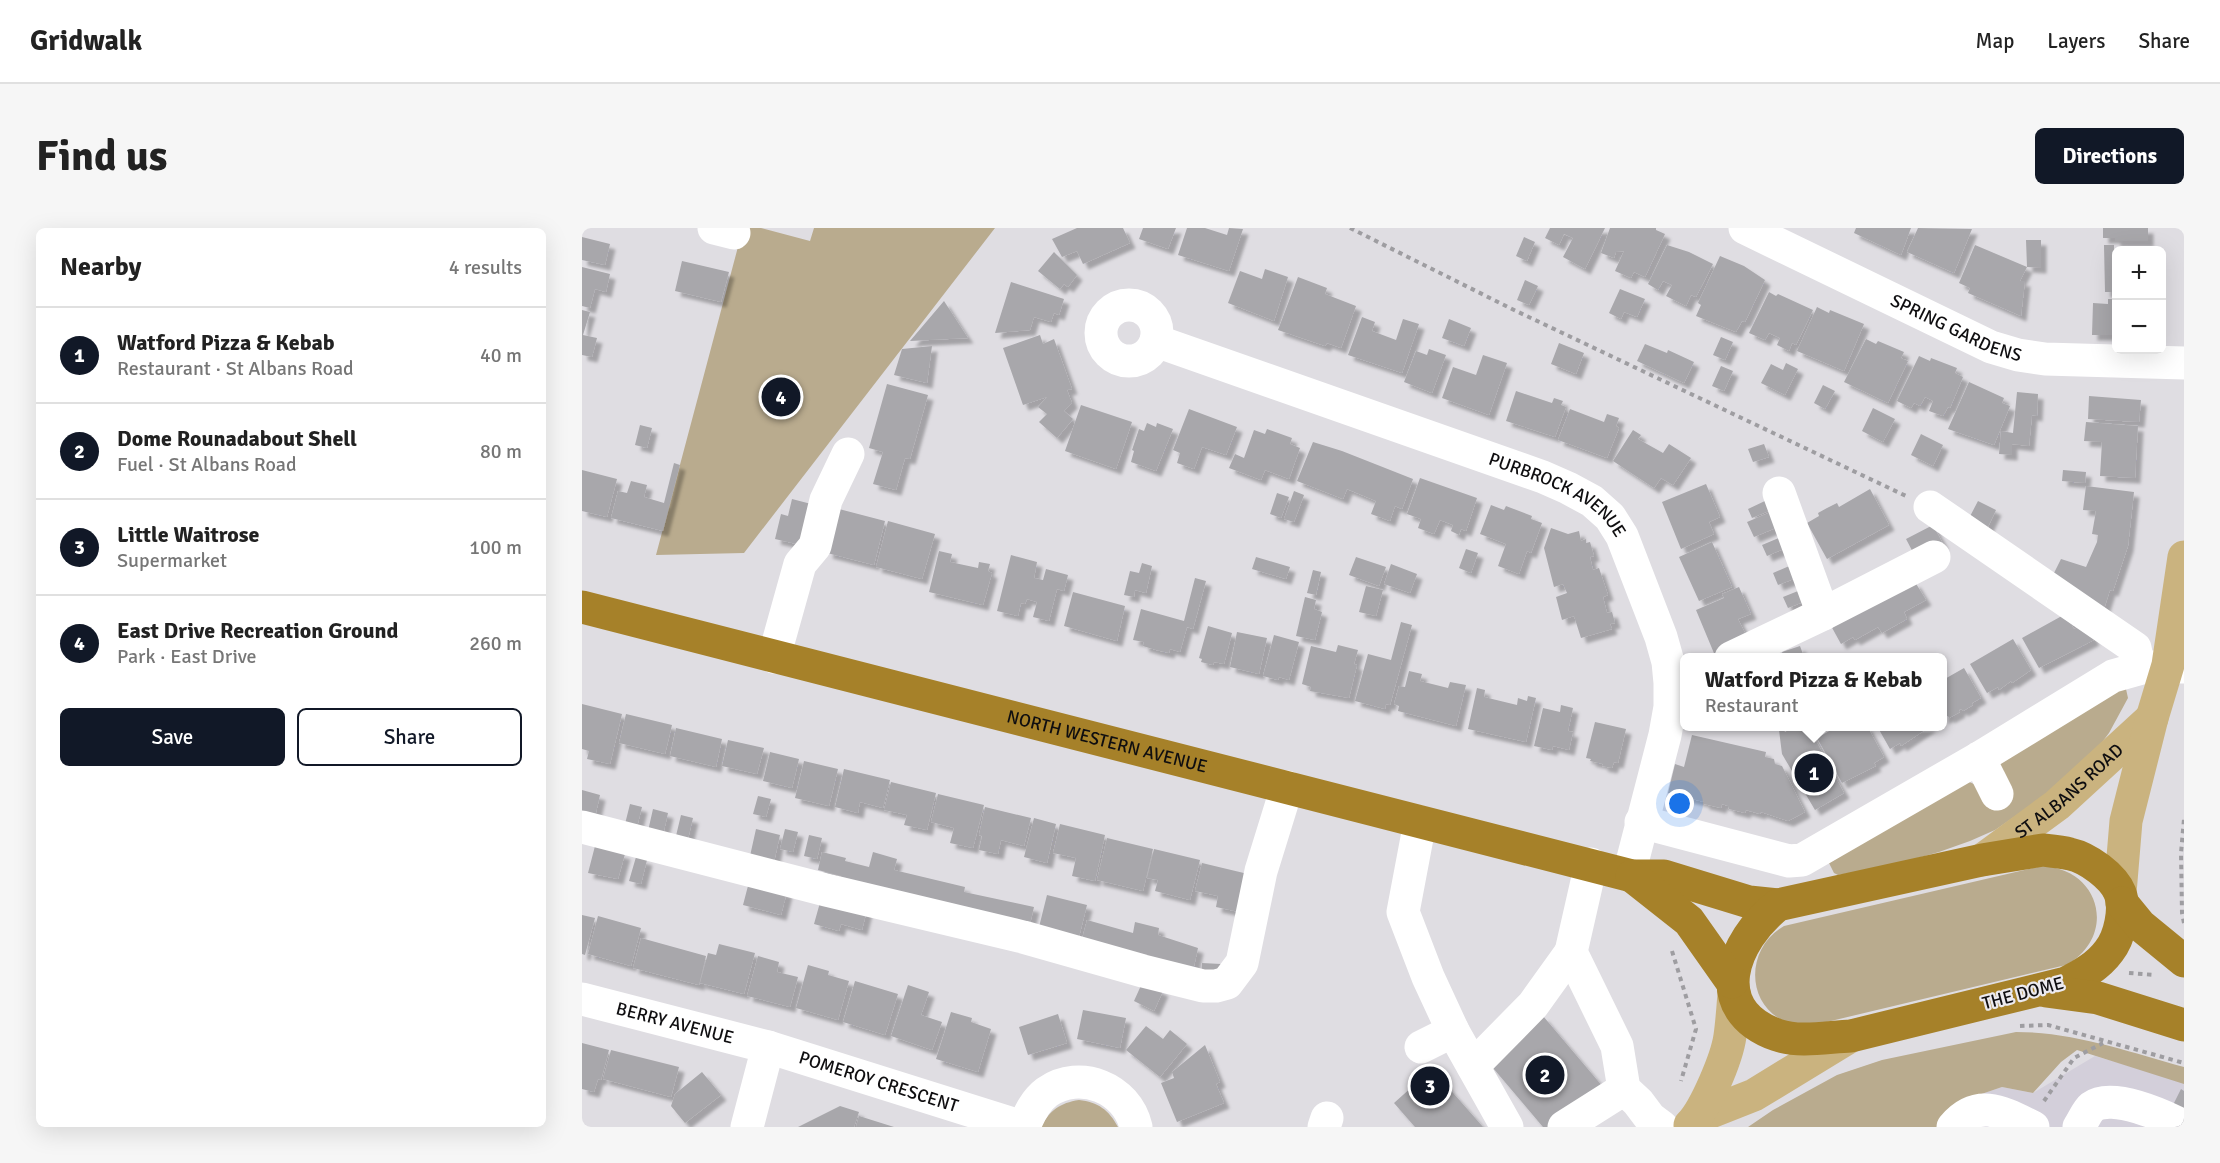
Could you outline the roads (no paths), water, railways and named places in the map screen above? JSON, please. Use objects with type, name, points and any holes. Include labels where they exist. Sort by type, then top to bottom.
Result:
[{"type":"highway","name":"NORTH WESTERN AVENUE","points":[[582,607],[1631,875],[1664,876],[1749,902],[1778,905]]},
{"type":"highway","points":[[1733,987],[1743,943],[1760,920],[1778,905],[1982,860],[2043,850],[2072,854],[2098,869],[2112,881],[2121,898],[2172,967]]},
{"type":"highway","name":"NORTH WESTERN AVENUE","points":[[1631,875],[1689,921],[1700,933],[1733,987]]},
{"type":"highway","name":"THE DOME","points":[[1733,987],[1741,1008],[1752,1021],[1777,1035],[1794,1039],[1851,1036],[2042,991],[2084,974],[2111,949],[2117,935],[2121,898]]},
{"type":"highway","points":[[2042,991],[2098,998],[2184,1025]]},
{"type":"main road","name":"ST ALBANS ROAD","points":[[2121,898],[2126,821],[2164,667],[2184,557]]},
{"type":"main road","name":"ST ALBANS ROAD","points":[[1982,860],[2057,805],[2152,718]]},
{"type":"main road","points":[[1693,1122],[1727,1050],[1733,987]]},
{"type":"main road","points":[[1693,1122],[1754,1095],[1851,1036]]},
{"type":"street","name":"SPRING GARDENS","points":[[1745,228],[1991,347],[2018,356],[2045,359],[2184,363]]},
{"type":"street","name":"PURBROCK AVENUE","points":[[1156,341],[1543,477],[1592,501],[1610,517],[1622,536],[1661,637],[1678,694],[1641,822],[1631,875]]},
{"type":"street","points":[[774,657],[800,564],[815,546],[826,500],[848,454]]},
{"type":"street","points":[[1779,493],[1823,614]]},
{"type":"street","points":[[1930,507],[2164,667]]},
{"type":"street","points":[[1740,653],[1823,614],[1934,557]]},
{"type":"street","points":[[1641,822],[1789,861],[1802,860],[1979,758],[2113,676],[2164,667]]},
{"type":"street","points":[[1979,758],[1997,794]]},
{"type":"street","points":[[582,827],[826,890],[1023,937],[1153,974],[1203,986],[1216,986],[1227,982],[1242,963],[1261,871],[1287,787]]},
{"type":"street","points":[[1420,822],[1403,912],[1428,977],[1453,1031],[1507,1127]]},
{"type":"street","points":[[1802,860],[1810,899]]},
{"type":"street","points":[[1473,1066],[1533,1005],[1571,952],[1591,864]]},
{"type":"street","points":[[1571,952],[1617,1046],[1624,1089],[1650,1118],[1662,1127]]},
{"type":"street","name":"BERRY AVENUE","points":[[582,999],[768,1047]]},
{"type":"street","points":[[1421,1047],[1453,1031]]},
{"type":"street","points":[[747,1127],[768,1047]]},
{"type":"street","name":"POMEROY CRESCENT","points":[[768,1047],[1024,1127],[1032,1108],[1045,1094],[1074,1082],[1094,1083],[1106,1088],[1122,1100],[1134,1118],[1136,1127]]},
{"type":"street","points":[[1564,1127],[1624,1089]]},
{"type":"street","points":[[2124,1115],[2171,1096],[2184,1103]]},
{"type":"street","points":[[2079,1127],[2091,1107],[2111,1100],[2124,1115],[2145,1127]]},
{"type":"street","points":[[1953,1127],[1970,1113],[1979,1110],[1991,1109],[2038,1115]]},
{"type":"street","points":[[2124,1115],[2162,1115],[2184,1126]]},
{"type":"place","name":"East Drive Recreation Ground","points":[[781,397]]},
{"type":"place","name":"Watford Pizza & Kebab","points":[[1814,773]]},
{"type":"place","name":"Dome Rounadabout Shell","points":[[1545,1075]]},
{"type":"place","name":"Little Waitrose","points":[[1430,1086]]}]
